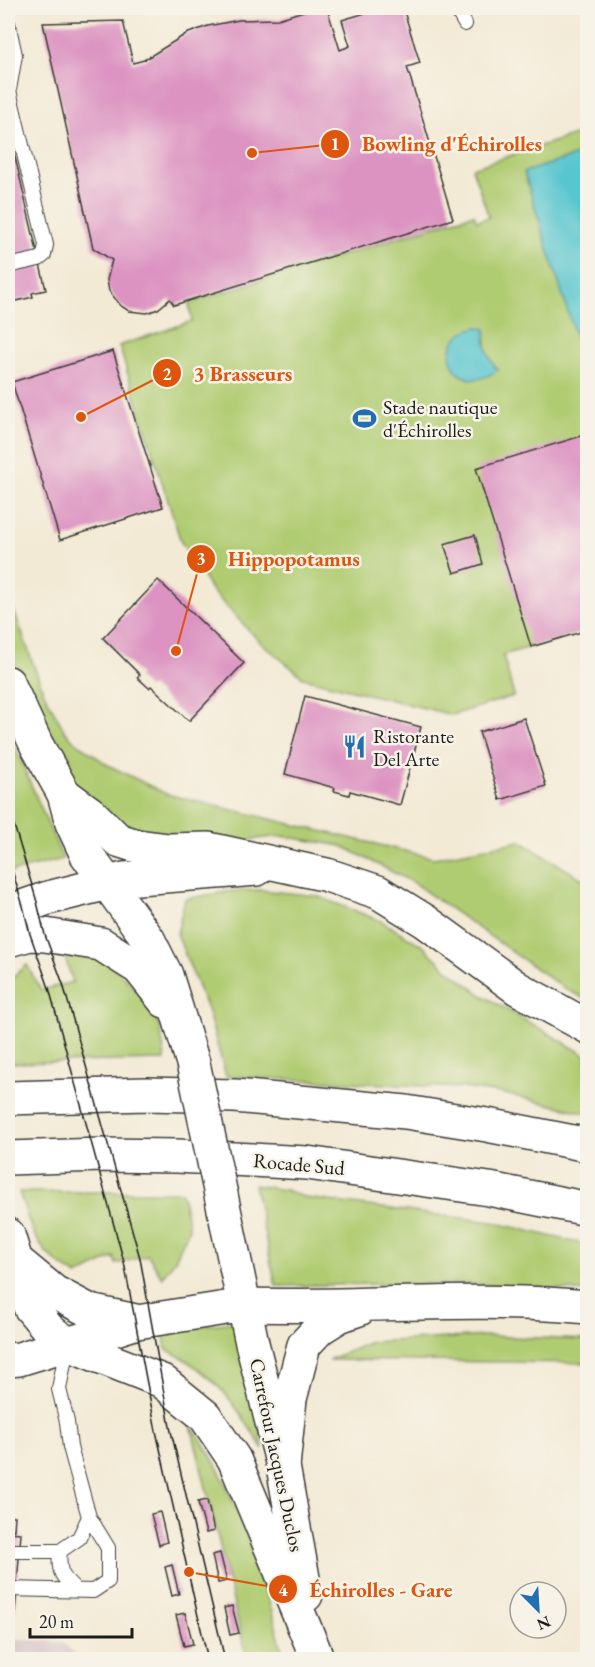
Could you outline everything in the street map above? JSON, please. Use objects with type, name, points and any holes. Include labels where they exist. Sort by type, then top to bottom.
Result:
[{"type":"main road","points":[[8,683],[36,744],[64,794],[72,822],[87,855],[148,939],[166,975],[179,1018]]},
{"type":"main road","points":[[64,794],[90,813],[118,840],[137,846],[169,850],[209,849],[291,866],[358,884],[378,892],[425,921],[517,988],[588,1028]]},
{"type":"main road","points":[[8,912],[48,898],[124,879],[291,866]]},
{"type":"main road","points":[[8,940],[30,934],[51,935],[101,944],[139,968],[179,1018]]},
{"type":"main road","name":"Carrefour Jacques Duclos","points":[[179,1018],[193,1063],[244,1305],[283,1466],[317,1657]]},
{"type":"main road","points":[[8,1098],[146,1094],[235,1096],[406,1112],[588,1145]]},
{"type":"main road","name":"Rocade Sud","points":[[8,1158],[101,1155],[177,1156],[307,1163],[489,1189],[588,1209]]},
{"type":"main road","points":[[11,1247],[54,1292],[90,1311],[137,1322]]},
{"type":"main road","name":"Carrefour Jacques Duclos","points":[[11,1247],[30,1307],[50,1331],[68,1344],[162,1381],[204,1416],[234,1459],[317,1657]]},
{"type":"main road","points":[[8,1360],[19,1359],[137,1322],[244,1305],[372,1305],[461,1301],[588,1307]]},
{"type":"main road","points":[[283,1466],[290,1399],[304,1345],[320,1328],[339,1316],[372,1305]]},
{"type":"lane","points":[[456,8],[465,24]]},
{"type":"lane","points":[[8,23],[15,55],[9,90],[46,245],[44,255],[39,259],[8,266]]},
{"type":"lane","points":[[8,1589],[93,1592],[108,1581],[108,1548],[89,1517],[70,1447],[59,1389],[68,1344]]},
{"type":"lane","points":[[8,1551],[60,1551],[79,1538],[89,1517]]},
{"type":"lane","points":[[60,1551],[59,1568],[64,1578],[76,1590]]},
{"type":"shaded area","points":[[8,1639],[62,1642],[81,1659],[8,1659]]},
{"type":"green space","name":"Stade nautique d'Échirolles","points":[[587,131],[587,630],[503,655],[514,696],[452,715],[304,678],[259,641],[212,591],[181,542],[119,346],[192,321],[189,303],[474,214],[477,221],[489,217],[472,168]]},
{"type":"green space","points":[[8,594],[43,691],[64,730],[73,740],[108,765],[166,794],[434,858],[520,841],[587,882],[587,1000],[564,988],[412,882],[342,846],[282,836],[172,849],[82,808],[8,654]]},
{"type":"green space","points":[[8,731],[63,859],[8,873]]},
{"type":"green space","points":[[261,890],[317,896],[381,921],[423,946],[446,968],[482,995],[587,1056],[587,1113],[501,1093],[462,1088],[226,1076],[208,1012],[177,934],[185,899],[231,891]]},
{"type":"green space","points":[[64,955],[92,955],[119,971],[141,996],[160,1027],[165,1060],[8,1063],[8,981],[27,965],[41,990],[73,982]]},
{"type":"green space","points":[[254,1185],[285,1190],[306,1198],[492,1222],[587,1245],[587,1292],[471,1284],[276,1286]]},
{"type":"green space","points":[[19,1192],[182,1192],[189,1229],[175,1260],[162,1277],[148,1255],[116,1264],[114,1257],[77,1276],[52,1259],[44,1250],[28,1220]]},
{"type":"green space","points":[[243,1321],[263,1449],[223,1391],[198,1369],[166,1349],[163,1330]]},
{"type":"green space","points":[[487,1336],[587,1340],[587,1363],[328,1360],[371,1342]]},
{"type":"green space","points":[[191,1425],[226,1484],[239,1516],[265,1590],[284,1659],[247,1659]]},
{"type":"water","points":[[588,152],[587,373],[524,172]]},
{"type":"water","points":[[478,327],[486,329],[487,351],[498,370],[482,378],[469,378],[459,373],[452,364],[450,353],[454,342],[463,333]]},
{"type":"building","points":[[313,8],[327,8],[340,50],[350,46],[342,20],[382,8],[403,8],[420,63],[407,67],[453,219],[174,305],[170,299],[158,309],[147,313],[129,311],[121,306],[109,291],[107,280],[112,260],[93,248],[43,23],[123,21],[133,63],[144,60],[186,34],[208,26],[239,20],[278,19]]},
{"type":"building","points":[[8,127],[46,290],[32,293],[33,297],[8,303]]},
{"type":"building","points":[[113,351],[163,507],[60,540],[12,382]]},
{"type":"building","points":[[588,434],[588,630],[531,647],[476,468]]},
{"type":"building","points":[[475,535],[483,564],[454,573],[444,544]]},
{"type":"building","points":[[158,580],[244,663],[189,721],[151,686],[149,688],[137,677],[140,675],[103,638]]},
{"type":"building","name":"Ristorante Del Arte","points":[[305,696],[421,727],[400,805],[350,791],[349,795],[334,791],[335,788],[285,774]]},
{"type":"building","points":[[524,718],[546,786],[500,800],[479,732]]},
{"type":"building","points":[[207,1500],[214,1531],[206,1533],[198,1502]]},
{"type":"building","points":[[160,1512],[167,1542],[159,1545],[151,1514]]},
{"type":"building","points":[[8,1516],[15,1516],[14,1530],[8,1530]]},
{"type":"building","points":[[8,1532],[21,1533],[15,1611],[8,1611]]},
{"type":"building","points":[[220,1553],[227,1581],[218,1583],[212,1555]]},
{"type":"building","points":[[172,1565],[179,1594],[172,1596],[165,1567]]},
{"type":"building","points":[[232,1606],[239,1633],[230,1635],[224,1608]]},
{"type":"building","points":[[185,1613],[193,1644],[184,1646],[176,1615]]},
{"type":"tram line","points":[[8,805],[45,935],[63,984],[140,1258],[170,1427],[225,1660]]},
{"type":"tram line","points":[[8,857],[30,934],[49,988],[124,1262],[156,1431],[208,1660]]},
{"type":"railway","points":[[8,1658],[46,1660]]},
{"type":"place","name":"Bowling d'Échirolles","points":[[252,153]]},
{"type":"place","name":"3 Brasseurs","points":[[81,417]]},
{"type":"place","name":"Stade nautique d'Échirolles","points":[[365,419]]},
{"type":"place","name":"Hippopotamus","points":[[176,651]]},
{"type":"place","name":"Ristorante Del Arte","points":[[355,747]]},
{"type":"place","name":"Échirolles - Gare","points":[[189,1572]]}]
